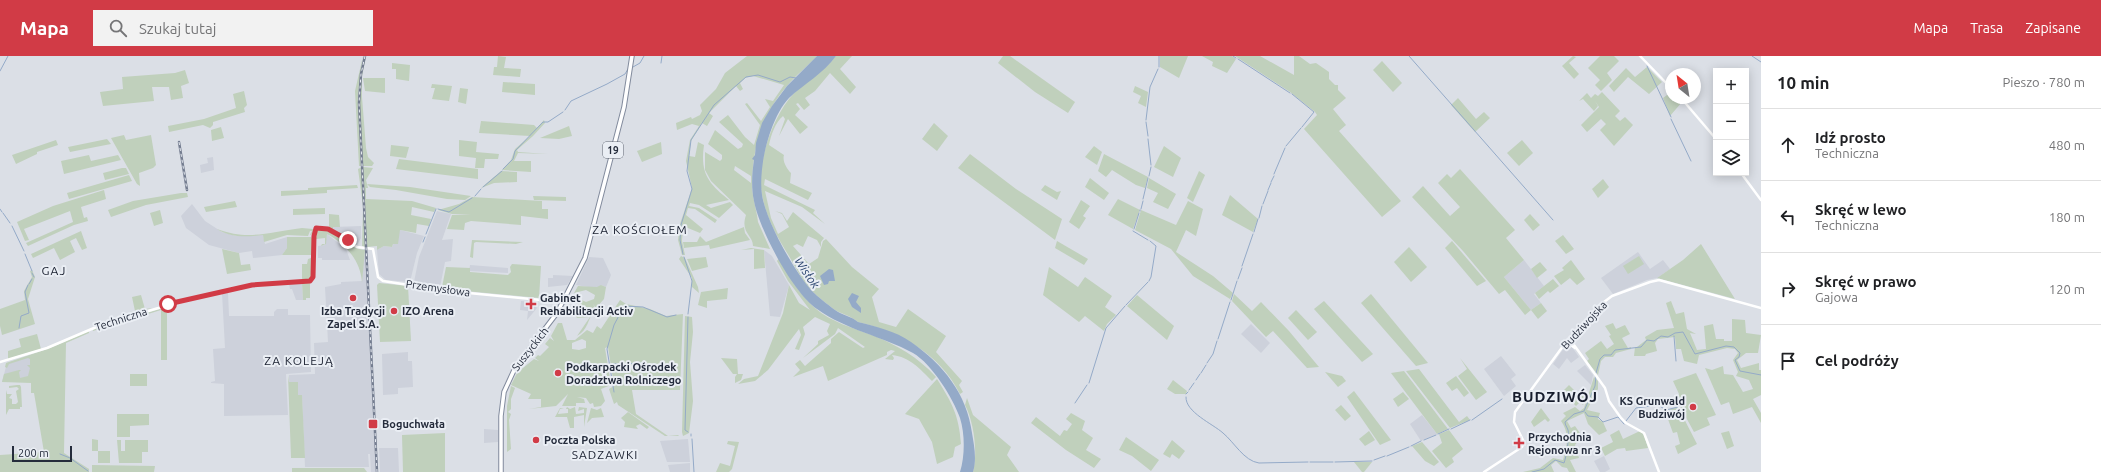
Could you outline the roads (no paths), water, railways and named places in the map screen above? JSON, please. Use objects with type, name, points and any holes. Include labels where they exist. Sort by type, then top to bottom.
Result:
[{"type":"highway","name":"19","points":[[564,301],[581,267],[590,243],[624,107],[632,56]]},
{"type":"highway","name":"Suszyckich","points":[[501,472],[502,402],[507,383],[515,368],[546,330],[564,301]]},
{"type":"street","points":[[1640,56],[1665,82]]},
{"type":"street","points":[[1686,104],[1713,135]]},
{"type":"street","points":[[1743,176],[1761,200]]},
{"type":"street","name":"Techniczna","points":[[0,362],[47,348],[103,324],[182,301],[257,284],[310,281],[313,277],[314,236],[316,228],[322,227],[335,232],[360,248]]},
{"type":"street","name":"Przemysłowa","points":[[360,248],[371,248],[375,251],[377,275],[382,281],[448,291],[564,301]]},
{"type":"street","name":"Budziwojska","points":[[1484,472],[1503,461],[1523,446],[1523,440],[1514,422],[1515,412],[1569,338],[1605,300],[1653,281],[1662,280],[1761,308]]},
{"type":"street","points":[[1569,338],[1597,378],[1623,421],[1644,433],[1659,472]]},
{"type":"street","points":[[1566,342],[1575,348]]},
{"type":"water","points":[[817,56],[836,56],[820,73],[789,98],[782,107],[771,130],[764,157],[761,184],[762,195],[769,218],[789,259],[817,296],[835,310],[858,322],[885,329],[905,338],[933,360],[952,381],[965,405],[969,419],[975,452],[973,472],[960,472],[964,452],[962,424],[957,410],[934,373],[920,358],[913,353],[852,328],[828,316],[808,301],[778,260],[757,213],[752,191],[754,160],[752,159],[755,155],[756,143],[762,123],[772,106],[787,86]]},
{"type":"water","points":[[829,269],[833,270],[835,281],[829,281],[828,284],[824,285],[820,276]]},
{"type":"water","points":[[852,293],[859,296],[856,302],[861,308],[861,313],[852,307],[848,299]]},
{"type":"waterway","points":[[0,71],[8,56]]},
{"type":"waterway","points":[[633,67],[640,63],[644,56]]},
{"type":"waterway","points":[[661,63],[662,56]]},
{"type":"waterway","points":[[1159,56],[1159,67]]},
{"type":"waterway","points":[[1409,56],[1553,220]]},
{"type":"waterway","points":[[1752,56],[1761,62]]},
{"type":"waterway","points":[[1238,59],[1290,93]]},
{"type":"waterway","points":[[1647,66],[1671,117]]},
{"type":"waterway","points":[[565,110],[571,101],[625,74],[628,69]]},
{"type":"waterway","points":[[1146,120],[1150,87],[1158,69]]},
{"type":"waterway","points":[[683,254],[680,240],[681,225],[692,189],[687,171],[691,140],[714,105],[746,77],[758,75],[780,82],[790,77],[796,78]]},
{"type":"waterway","points":[[1292,94],[1314,112],[1302,127]]},
{"type":"waterway","points":[[503,169],[513,159],[515,151],[543,122],[548,122],[563,112]]},
{"type":"waterway","points":[[1671,119],[1691,161]]},
{"type":"waterway","points":[[1146,122],[1148,136]]},
{"type":"waterway","points":[[1286,146],[1301,128]]},
{"type":"waterway","points":[[1148,139],[1151,165]]},
{"type":"waterway","points":[[1274,174],[1285,148]]},
{"type":"waterway","points":[[1149,176],[1151,167]]},
{"type":"waterway","points":[[483,187],[502,171]]},
{"type":"waterway","points":[[1271,182],[1274,176]]},
{"type":"waterway","points":[[1143,199],[1148,178]]},
{"type":"waterway","points":[[1268,190],[1271,183]]},
{"type":"waterway","points":[[475,196],[481,189]]},
{"type":"waterway","points":[[1263,204],[1268,191]]},
{"type":"waterway","points":[[438,209],[449,212],[472,198]]},
{"type":"waterway","points":[[1141,209],[1143,201]]},
{"type":"waterway","points":[[1259,218],[1262,206]]},
{"type":"waterway","points":[[426,234],[436,209]]},
{"type":"waterway","points":[[3,213],[10,223]]},
{"type":"waterway","points":[[1134,229],[1139,213]]},
{"type":"waterway","points":[[1254,232],[1258,219]]},
{"type":"waterway","points":[[12,226],[24,251]]},
{"type":"waterway","points":[[1133,231],[1148,240]]},
{"type":"waterway","points":[[1242,266],[1253,234]]},
{"type":"waterway","points":[[423,242],[425,237]]},
{"type":"waterway","points":[[1149,281],[1156,246],[1150,241]]},
{"type":"waterway","points":[[25,254],[32,271]]},
{"type":"waterway","points":[[684,257],[692,281],[688,314]]},
{"type":"waterway","points":[[1238,279],[1242,268]]},
{"type":"waterway","points":[[32,273],[34,277]]},
{"type":"waterway","points":[[29,284],[32,279]]},
{"type":"waterway","points":[[1231,300],[1237,281]]},
{"type":"waterway","points":[[1126,305],[1148,282]]},
{"type":"waterway","points":[[19,328],[21,316],[29,313],[25,292],[28,285]]},
{"type":"waterway","points":[[1218,339],[1230,302]]},
{"type":"waterway","points":[[614,392],[607,349],[614,325],[624,306],[643,307],[667,317],[676,315]]},
{"type":"waterway","points":[[1089,383],[1106,328],[1125,306]]},
{"type":"waterway","points":[[688,317],[685,430],[688,432]]},
{"type":"waterway","points":[[1596,373],[1600,359],[1604,355],[1611,355],[1615,350],[1641,347],[1647,340],[1654,341],[1661,336],[1668,337],[1675,333],[1683,332],[1695,354],[1726,346],[1734,347],[1740,353],[1739,357],[1735,360],[1740,371],[1761,375]]},
{"type":"waterway","points":[[1674,336],[1676,361]]},
{"type":"waterway","points":[[1207,363],[1213,354],[1217,341]]},
{"type":"waterway","points":[[613,364],[646,363]]},
{"type":"waterway","points":[[1201,373],[1206,365]]},
{"type":"waterway","points":[[1196,380],[1200,374]]},
{"type":"waterway","points":[[1532,472],[1544,469],[1555,460],[1564,463],[1567,452],[1568,437],[1568,430],[1565,422],[1574,414],[1584,411],[1595,386],[1596,376]]},
{"type":"waterway","points":[[1189,390],[1194,383]]},
{"type":"waterway","points":[[1075,403],[1087,385]]},
{"type":"waterway","points":[[1186,397],[1190,408],[1195,413],[1223,433],[1244,455],[1254,462],[1308,462]]},
{"type":"waterway","points":[[1472,420],[1502,399]]},
{"type":"waterway","points":[[1626,421],[1636,408],[1658,405],[1666,410],[1678,407]]},
{"type":"waterway","points":[[1585,412],[1588,416],[1598,417],[1603,422],[1618,417],[1624,424]]},
{"type":"waterway","points":[[1451,429],[1470,420]]},
{"type":"waterway","points":[[1438,434],[1449,429]]},
{"type":"waterway","points":[[1424,440],[1436,435]]},
{"type":"waterway","points":[[692,439],[694,472]]},
{"type":"waterway","points":[[1411,446],[1421,441]]},
{"type":"waterway","points":[[1387,456],[1409,447]]},
{"type":"waterway","points":[[60,454],[70,458],[88,471]]},
{"type":"waterway","points":[[1374,460],[1385,456]]},
{"type":"waterway","points":[[1335,462],[1372,461]]},
{"type":"waterway","points":[[1310,462],[1333,462]]},
{"type":"railway","points":[[365,56],[361,74],[359,103],[377,472]]},
{"type":"railway","points":[[179,142],[187,190]]},
{"type":"place","name":"Izba Tradycji Zapel S.A.","points":[[353,298]]},
{"type":"place","name":"Gabinet Rehabilitacji Activ","points":[[531,304]]},
{"type":"place","name":"IZO Arena","points":[[394,311]]},
{"type":"place","name":"Podkarpacki Ośrodek Doradztwa Rolniczego","points":[[558,373]]},
{"type":"place","name":"KS Grunwald Budziwój","points":[[1693,407]]},
{"type":"place","name":"Boguchwała","points":[[373,424]]},
{"type":"place","name":"Poczta Polska","points":[[536,440]]},
{"type":"place","name":"Przychodnia Rejonowa nr 3","points":[[1519,443]]},
{"type":"district","name":"ZA KOŚCIOŁEM","points":[[640,230]]},
{"type":"district","name":"GAJ","points":[[54,271]]},
{"type":"district","name":"ZA KOLEJĄ","points":[[299,361]]},
{"type":"district","name":"BUDZIWÓJ","points":[[1555,397]]},
{"type":"district","name":"SADZAWKI","points":[[605,455]]},
{"type":"water label","name":"Wisłok","points":[[807,273]]}]
